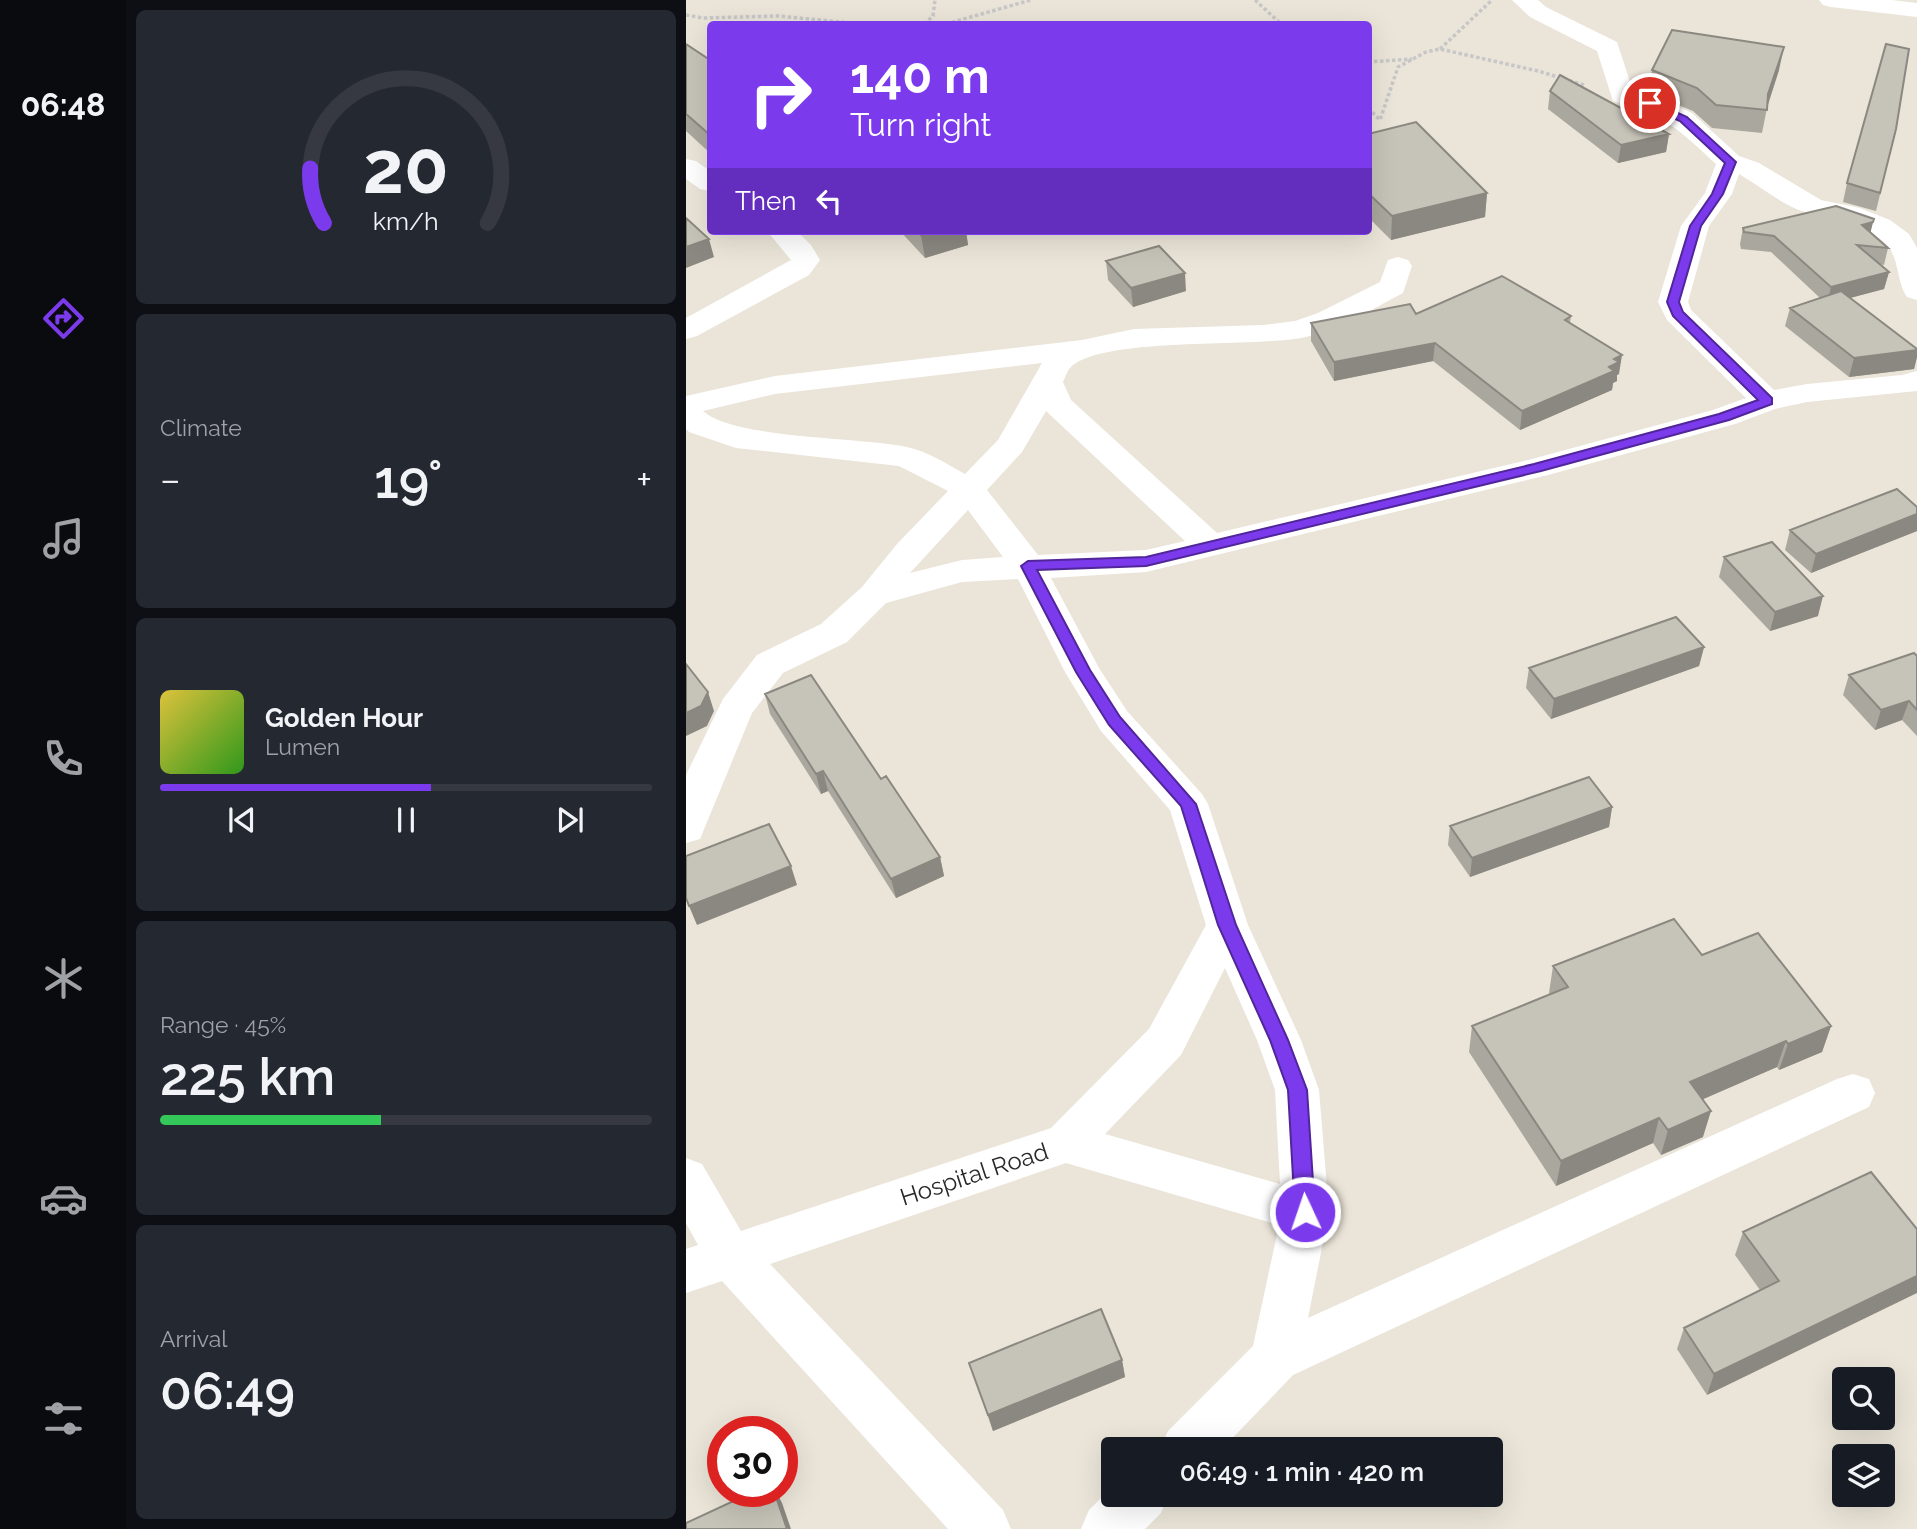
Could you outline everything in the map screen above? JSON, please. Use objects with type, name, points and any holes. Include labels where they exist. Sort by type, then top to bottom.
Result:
[{"type":"street","points":[[1524,0],[1538,12],[1608,47],[1622,96],[1650,103],[1683,119],[1730,162],[1749,169],[1812,206],[1850,214],[1880,226],[1899,240],[1914,272],[1917,291]]},
{"type":"street","points":[[1831,0],[1917,10]]},
{"type":"street","points":[[1730,162],[1718,194],[1695,226],[1673,302],[1678,314],[1767,401]]},
{"type":"street","points":[[686,167],[707,181]]},
{"type":"street","points":[[686,330],[799,269],[806,260],[785,235]]},
{"type":"street","points":[[686,405],[775,385],[1087,348],[1134,338],[1263,334],[1300,329],[1329,319],[1393,287],[1398,266]]},
{"type":"street","points":[[686,828],[701,785],[736,708],[770,664],[834,633],[874,595],[909,552],[1011,445],[1058,361],[1087,348]]},
{"type":"street","points":[[874,595],[962,571],[1146,561],[1536,468],[1724,417],[1767,401],[1807,393],[1908,384],[1917,380]]},
{"type":"street","points":[[1047,382],[1057,404],[1210,545]]},
{"type":"street","points":[[686,412],[700,425],[736,438],[865,450],[908,457],[969,489],[1028,566],[1083,672],[1114,721],[1188,804],[1227,925],[1279,1040],[1297,1090],[1305,1212],[1275,1358]]},
{"type":"street","points":[[1066,1143],[1165,1042],[1227,925]]},
{"type":"street","points":[[1198,1437],[1275,1358],[1853,1093]]},
{"type":"street","name":"Hospital Road","points":[[708,1263],[1066,1143],[1305,1212]]},
{"type":"street","points":[[686,1179],[708,1263],[984,1529]]},
{"type":"street","points":[[1108,1529],[1129,1507]]},
{"type":"path","points":[[927,21],[933,16],[935,0]]},
{"type":"path","points":[[957,21],[1031,0]]},
{"type":"path","points":[[1255,0],[1278,21]]},
{"type":"path","points":[[1372,112],[1380,120],[1398,67],[1440,49],[1491,0]]},
{"type":"path","points":[[686,15],[703,18],[817,18],[840,21]]},
{"type":"path","points":[[1440,49],[1538,71],[1622,96]]},
{"type":"path","points":[[1372,62],[1413,59]]},
{"type":"building","points":[[1672,30],[1784,47],[1768,94],[1767,110],[1716,105],[1697,88],[1652,70]]},
{"type":"building","points":[[686,44],[707,58],[707,132],[686,114]]},
{"type":"building","points":[[1886,44],[1909,49],[1896,129],[1880,193],[1847,183]]},
{"type":"building","points":[[1560,75],[1669,134],[1621,145],[1550,91]]},
{"type":"building","points":[[1416,122],[1487,193],[1392,216],[1372,197],[1372,133]]},
{"type":"building","points":[[1836,206],[1874,219],[1873,222],[1862,225],[1888,248],[1857,245],[1889,272],[1831,287],[1774,236],[1744,232],[1743,228]]},
{"type":"building","points":[[686,218],[709,239],[686,247]]},
{"type":"building","points":[[1159,246],[1185,273],[1131,288],[1106,261]]},
{"type":"building","points":[[1502,276],[1571,316],[1565,320],[1622,355],[1614,359],[1619,362],[1609,367],[1614,371],[1522,411],[1435,343],[1334,362],[1311,323],[1410,304],[1416,314]]},
{"type":"building","points":[[1841,291],[1917,350],[1854,358],[1790,308]]},
{"type":"building","points":[[1897,489],[1917,507],[1917,514],[1816,554],[1790,530]]},
{"type":"building","points":[[1772,542],[1823,596],[1775,612],[1724,557]]},
{"type":"building","points":[[1676,617],[1704,647],[1554,699],[1529,668]]},
{"type":"building","points":[[1914,653],[1917,656],[1917,710],[1909,701],[1881,710],[1849,675]]},
{"type":"building","points":[[686,664],[708,692],[701,706],[686,713]]},
{"type":"building","points":[[811,675],[881,779],[886,776],[940,857],[891,879],[823,771],[816,774],[765,694]]},
{"type":"building","points":[[1589,777],[1612,807],[1472,858],[1450,826]]},
{"type":"building","points":[[769,824],[791,866],[689,906],[686,898],[686,856]]},
{"type":"building","points":[[1674,919],[1702,955],[1758,933],[1831,1026],[1788,1044],[1786,1041],[1690,1082],[1711,1111],[1668,1130],[1659,1118],[1561,1161],[1472,1026],[1568,987],[1553,966]]},
{"type":"building","points":[[1871,1172],[1917,1229],[1917,1276],[1714,1374],[1684,1328],[1779,1281],[1743,1232]]},
{"type":"building","points":[[1101,1309],[1122,1360],[988,1415],[969,1363]]},
{"type":"building","points":[[720,1507],[779,1507],[787,1529],[686,1529],[686,1523]]},
{"type":"route","points":[[1305,1212],[1297,1090],[1279,1040],[1227,925],[1188,804],[1114,721],[1083,672],[1028,566],[1146,561],[1536,468],[1724,417],[1767,401],[1678,314],[1673,302],[1695,226],[1718,194],[1730,162],[1683,119],[1650,103]]}]
